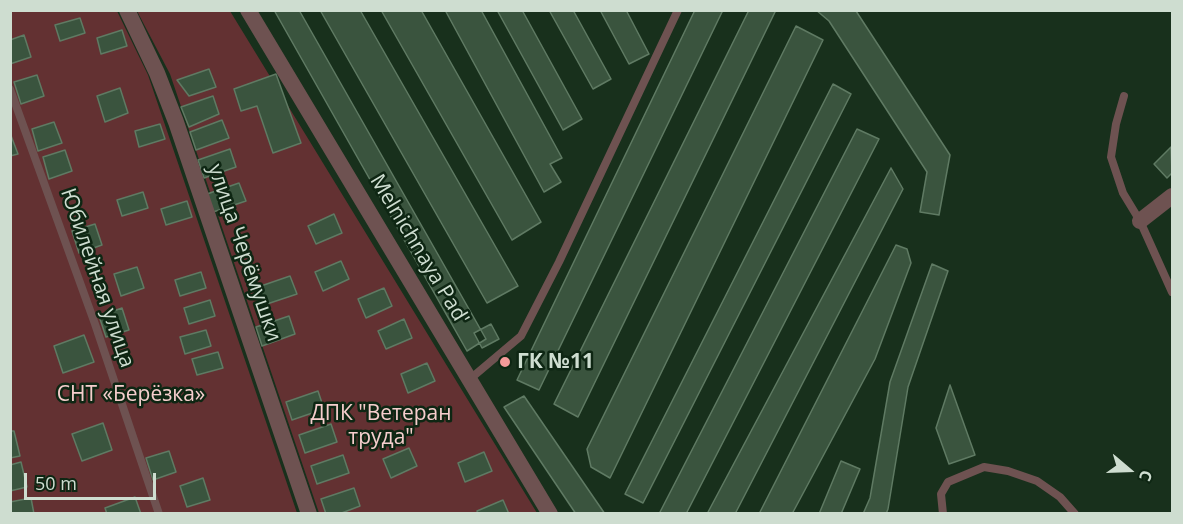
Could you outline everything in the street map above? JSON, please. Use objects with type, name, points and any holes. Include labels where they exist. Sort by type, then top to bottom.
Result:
[{"type":"street","name":"улица Черёмушки","points":[[127,10],[157,74],[176,122],[309,513]]},
{"type":"street","name":"Melnichnaya Pad'","points":[[248,10],[550,513]]},
{"type":"street","points":[[1140,221],[1173,196]]},
{"type":"lane","points":[[470,379],[521,336],[559,262],[678,10]]},
{"type":"lane","name":"Юбилейная улица","points":[[10,89],[95,324],[159,513]]},
{"type":"lane","points":[[1124,96],[1116,124],[1111,157],[1123,193],[1140,221],[1173,292]]},
{"type":"lane","points":[[943,513],[941,494],[948,482],[984,467],[1008,471],[1037,481],[1060,497],[1075,513]]},
{"type":"green space","name":"СНТ «Берёзка»","points":[[10,11],[117,11],[148,75],[297,513],[11,513]]},
{"type":"green space","name":"ДПК \"Ветеран труда\"","points":[[137,11],[230,11],[537,513],[319,513],[170,74]]},
{"type":"building","points":[[274,10],[299,10],[486,339],[467,351]]},
{"type":"building","points":[[320,10],[360,10],[518,286],[487,303]]},
{"type":"building","points":[[381,10],[421,10],[541,222],[512,240]]},
{"type":"building","points":[[445,10],[481,10],[562,158],[550,164],[561,182],[544,192]]},
{"type":"building","points":[[497,10],[522,10],[582,119],[563,130]]},
{"type":"building","points":[[549,10],[573,10],[611,79],[593,89]]},
{"type":"building","points":[[600,10],[626,10],[649,54],[629,64]]},
{"type":"building","points":[[695,10],[723,10],[539,390],[517,380]]},
{"type":"building","points":[[749,10],[776,10],[578,417],[554,404]]},
{"type":"building","points":[[816,10],[856,11],[950,155],[939,215],[920,212],[927,172],[829,21]]},
{"type":"building","points":[[80,18],[85,33],[60,41],[55,25]]},
{"type":"building","points":[[796,26],[823,40],[610,478],[591,467],[587,449]]},
{"type":"building","points":[[122,30],[127,46],[101,54],[97,38]]},
{"type":"building","points":[[24,35],[31,57],[10,64],[10,40]]},
{"type":"building","points":[[209,69],[216,87],[189,96],[177,80]]},
{"type":"building","points":[[276,74],[301,143],[273,153],[257,106],[241,111],[234,89]]},
{"type":"building","points":[[37,75],[44,96],[21,104],[14,82]]},
{"type":"building","points":[[833,84],[851,94],[643,503],[625,494]]},
{"type":"building","points":[[120,88],[128,113],[105,122],[97,96]]},
{"type":"building","points":[[213,96],[219,114],[189,127],[181,107]]},
{"type":"building","points":[[222,120],[229,138],[196,150],[190,132]]},
{"type":"building","points":[[54,122],[62,143],[38,151],[32,129]]},
{"type":"building","points":[[160,124],[165,139],[139,147],[135,131]]},
{"type":"building","points":[[857,129],[879,139],[686,514],[659,514]]},
{"type":"building","points":[[10,133],[18,154],[10,156]]},
{"type":"building","points":[[1171,147],[1172,173],[1167,178],[1154,164]]},
{"type":"building","points":[[230,149],[236,167],[204,178],[198,160]]},
{"type":"building","points":[[65,150],[72,171],[49,179],[43,157]]},
{"type":"building","points":[[891,168],[903,189],[735,514],[707,514]]},
{"type":"building","points":[[239,183],[246,201],[213,212],[207,194]]},
{"type":"building","points":[[143,192],[148,208],[122,216],[117,200]]},
{"type":"building","points":[[187,201],[192,217],[166,225],[161,209]]},
{"type":"building","points":[[334,214],[342,233],[316,244],[308,226]]},
{"type":"building","points":[[95,224],[102,245],[79,253],[72,231]]},
{"type":"building","points":[[896,245],[907,249],[911,263],[875,359],[792,514],[759,514]]},
{"type":"building","points":[[341,261],[349,279],[323,291],[315,272]]},
{"type":"building","points":[[932,264],[948,271],[908,387],[888,509],[886,514],[863,514],[870,498],[890,382]]},
{"type":"building","points":[[137,267],[144,288],[121,296],[114,274]]},
{"type":"building","points":[[201,272],[206,288],[180,296],[175,280]]},
{"type":"building","points":[[290,276],[297,294],[264,305],[258,287]]},
{"type":"building","points":[[384,288],[392,306],[366,318],[358,299]]},
{"type":"building","points":[[210,300],[215,316],[189,324],[184,308]]},
{"type":"building","points":[[122,308],[129,330],[106,337],[99,316]]},
{"type":"building","points":[[289,316],[295,334],[262,346],[256,327]]},
{"type":"building","points":[[404,319],[412,338],[386,349],[378,331]]},
{"type":"building","points":[[491,324],[499,339],[482,348],[474,333]]},
{"type":"building","points":[[206,330],[211,346],[185,354],[180,337]]},
{"type":"building","points":[[84,335],[94,362],[63,373],[54,346]]},
{"type":"building","points":[[218,352],[223,368],[197,375],[192,359]]},
{"type":"building","points":[[427,363],[435,381],[408,393],[401,374]]},
{"type":"building","points":[[950,385],[975,455],[949,464],[936,428]]},
{"type":"building","points":[[318,391],[324,409],[292,420],[286,402]]},
{"type":"building","points":[[524,396],[605,514],[576,514],[504,407]]},
{"type":"building","points":[[103,423],[112,450],[82,461],[72,434]]},
{"type":"building","points":[[331,424],[337,442],[305,453],[299,435]]},
{"type":"building","points":[[10,431],[14,431],[20,456],[10,458]]},
{"type":"building","points":[[409,448],[417,466],[391,478],[383,459]]},
{"type":"building","points":[[169,451],[176,472],[153,480],[146,458]]},
{"type":"building","points":[[484,452],[492,471],[465,482],[458,463]]},
{"type":"building","points":[[343,455],[349,473],[317,484],[311,466]]},
{"type":"building","points":[[841,461],[860,469],[841,514],[819,514]]},
{"type":"building","points":[[21,462],[27,487],[10,491],[10,465]]},
{"type":"building","points":[[203,478],[210,500],[187,507],[180,486]]},
{"type":"building","points":[[354,488],[360,506],[339,514],[326,514],[321,499]]},
{"type":"building","points":[[135,497],[141,514],[107,514],[105,508]]},
{"type":"building","points":[[31,498],[34,514],[10,514],[10,502]]},
{"type":"building","points":[[503,500],[509,514],[478,514],[477,511]]},
{"type":"place","name":"ГК №11","points":[[505,362]]}]
